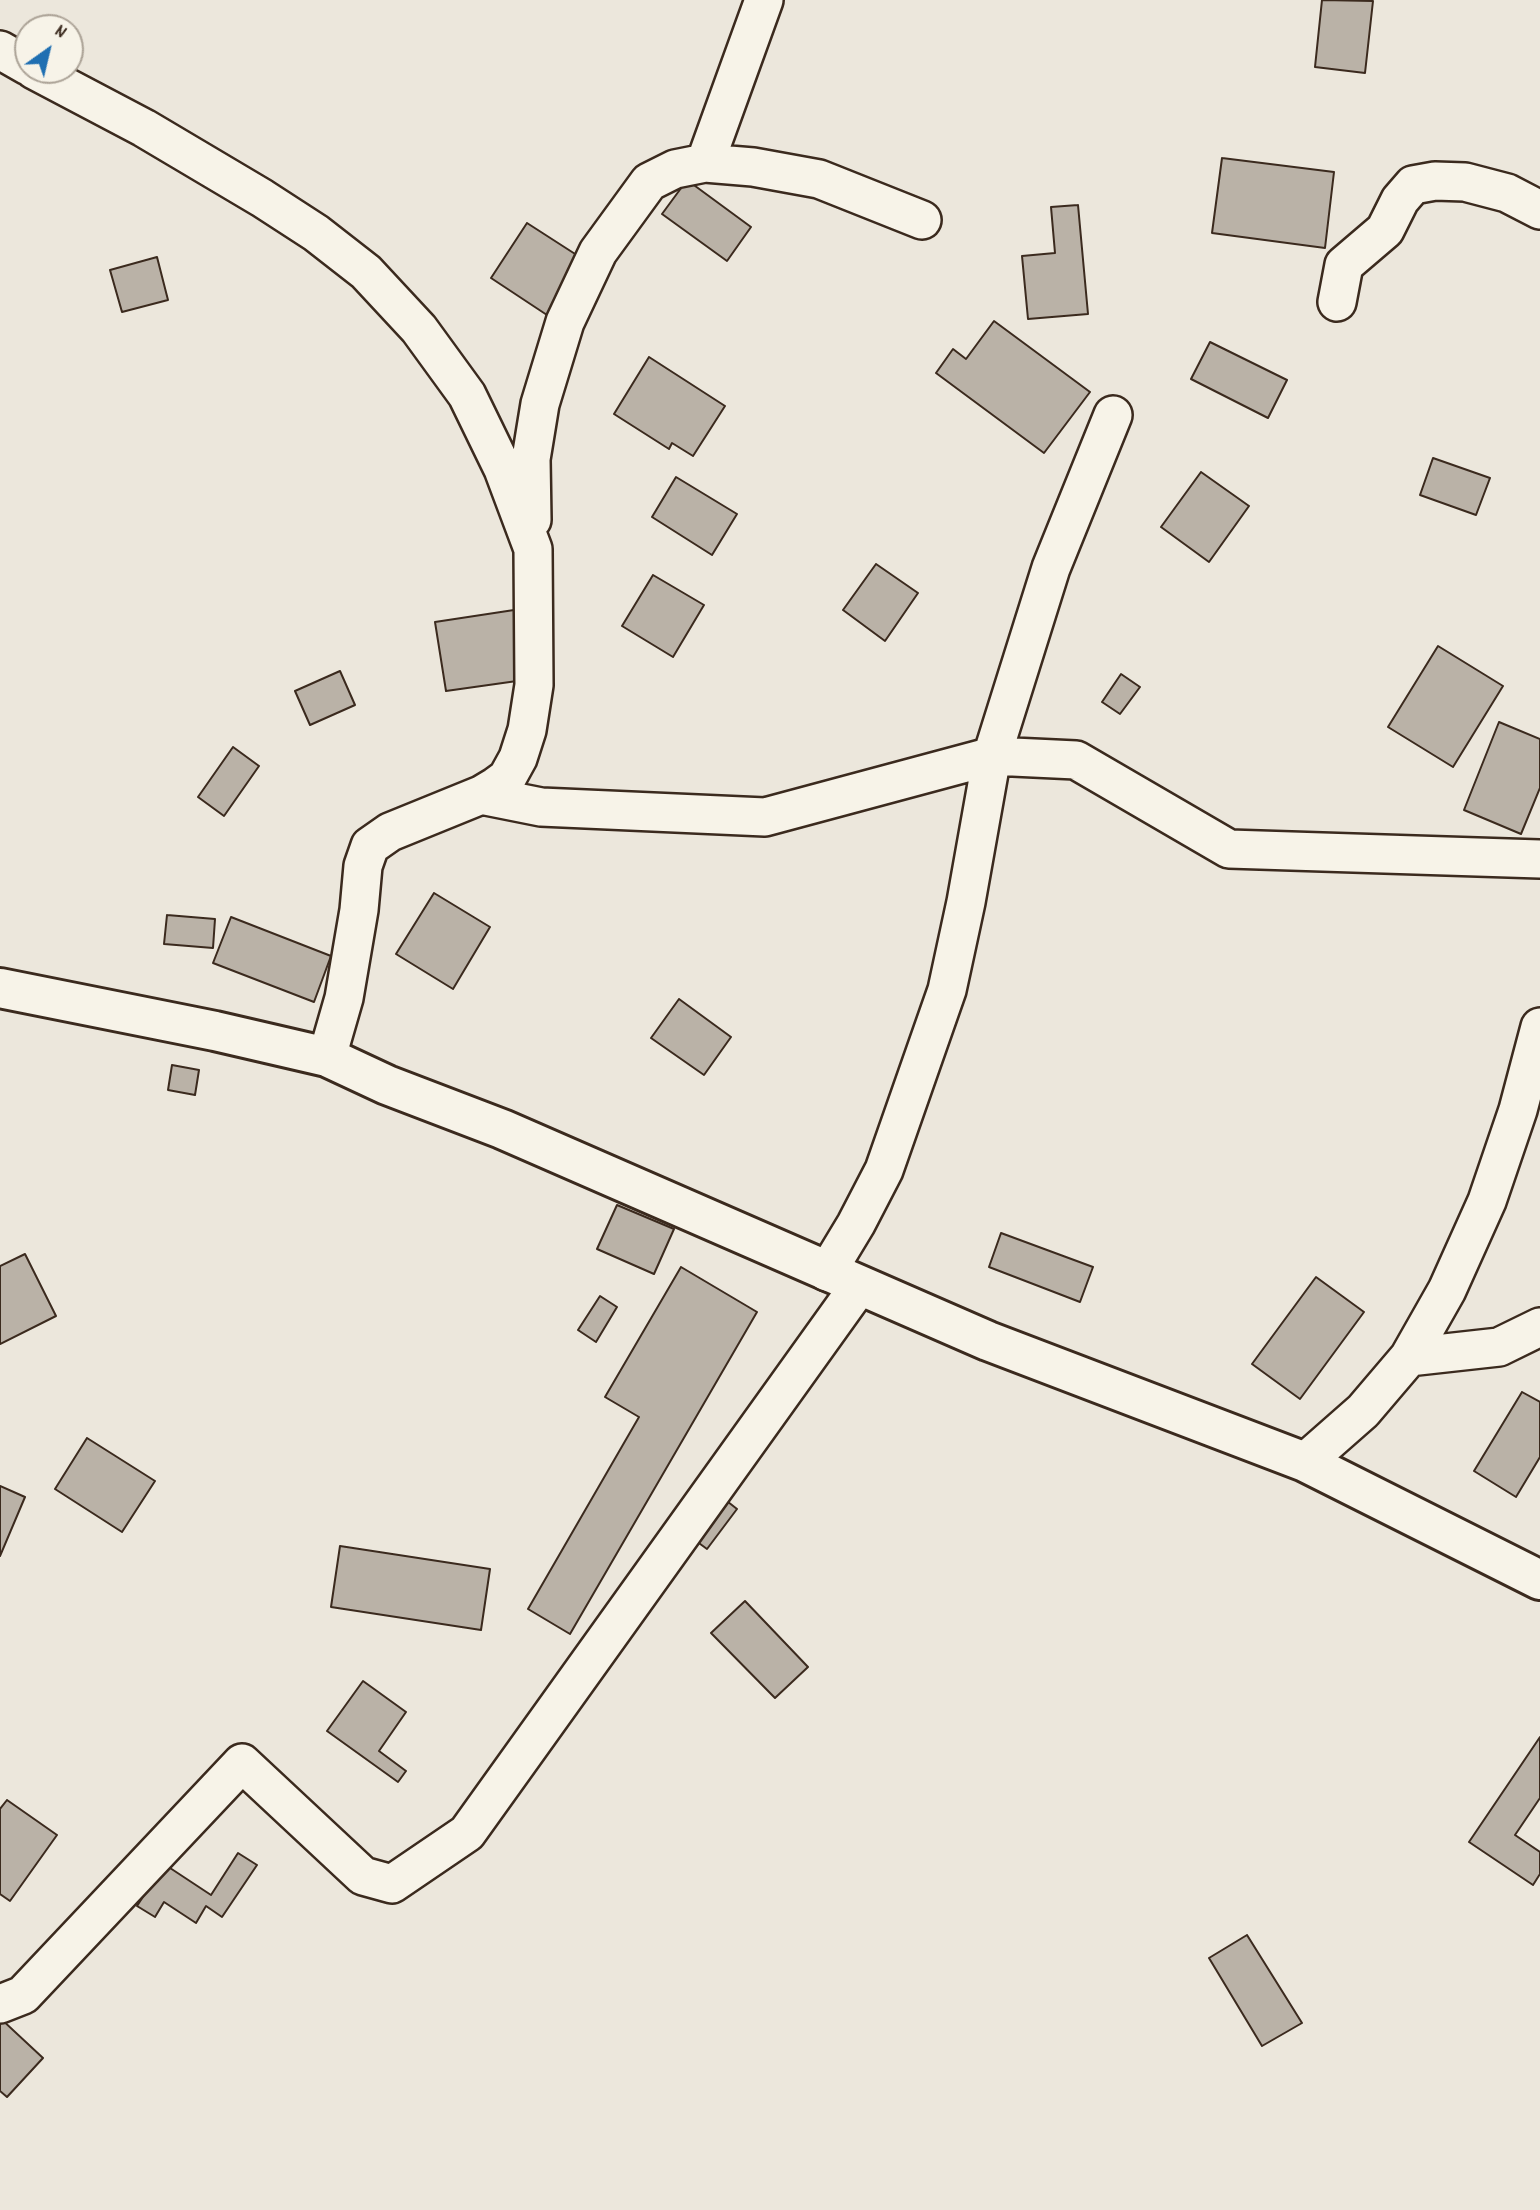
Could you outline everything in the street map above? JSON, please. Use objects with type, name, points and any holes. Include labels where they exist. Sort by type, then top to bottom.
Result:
[{"type":"main road","points":[[0,988],[215,1031],[327,1057],[387,1085],[502,1129],[988,1341],[1305,1462],[1540,1580]]},
{"type":"street","points":[[705,163],[764,0]]},
{"type":"street","points":[[61,84],[144,128],[262,198],[316,233],[366,272],[419,330],[467,395],[503,469],[533,549]]},
{"type":"street","points":[[327,1057],[344,998],[359,910],[363,866],[370,846],[390,832],[481,795],[508,778],[518,758],[527,730],[534,685],[531,459],[540,404],[565,322],[598,252],[649,182],[675,169],[705,163],[753,167],[819,179],[922,220]]},
{"type":"street","points":[[1337,302],[1344,265],[1385,230],[1399,200],[1413,186],[1434,181],[1465,182],[1507,193],[1540,210]]},
{"type":"street","points":[[0,2004],[23,1995],[242,1763],[363,1876],[392,1884],[467,1833],[843,1279],[856,1224],[884,1170],[947,990],[992,756],[1051,568],[1113,415]]},
{"type":"street","points":[[481,795],[541,807],[765,817],[992,756],[1076,760],[1229,849],[1540,859]]},
{"type":"street","points":[[1305,1462],[1363,1410],[1409,1357],[1447,1290],[1487,1201],[1518,1110],[1540,1027]]},
{"type":"street","points":[[1409,1357],[1499,1347],[1540,1327]]},
{"type":"building","points":[[1322,0],[1373,1],[1365,73],[1315,67]]},
{"type":"building","points":[[1222,158],[1334,172],[1325,248],[1212,233]]},
{"type":"building","points":[[687,180],[751,227],[727,261],[662,214]]},
{"type":"building","points":[[1078,205],[1088,314],[1028,319],[1022,256],[1055,253],[1051,207]]},
{"type":"building","points":[[527,223],[586,261],[550,317],[491,278]]},
{"type":"building","points":[[157,257],[168,300],[122,312],[110,270]]},
{"type":"building","points":[[994,321],[1090,392],[1044,453],[936,373],[953,349],[966,359]]},
{"type":"building","points":[[1210,342],[1287,380],[1268,418],[1191,379]]},
{"type":"building","points":[[649,357],[725,406],[693,456],[672,443],[669,449],[614,414]]},
{"type":"building","points":[[1433,458],[1490,478],[1476,515],[1420,495]]},
{"type":"building","points":[[1201,472],[1249,506],[1209,562],[1161,527]]},
{"type":"building","points":[[676,477],[737,514],[712,555],[652,517]]},
{"type":"building","points":[[876,564],[918,593],[885,641],[843,610]]},
{"type":"building","points":[[653,575],[704,605],[673,657],[622,626]]},
{"type":"building","points":[[514,610],[524,680],[446,691],[435,622]]},
{"type":"building","points":[[1438,646],[1503,686],[1453,767],[1388,727]]},
{"type":"building","points":[[340,671],[355,705],[310,725],[295,691]]},
{"type":"building","points":[[1121,674],[1140,687],[1120,714],[1102,702]]},
{"type":"building","points":[[1499,722],[1540,739],[1540,788],[1521,834],[1464,810]]},
{"type":"building","points":[[233,747],[259,766],[224,816],[198,797]]},
{"type":"building","points":[[434,893],[490,927],[453,989],[396,954]]},
{"type":"building","points":[[167,915],[215,919],[213,948],[164,944]]},
{"type":"building","points":[[231,917],[331,956],[314,1002],[213,963]]},
{"type":"building","points":[[679,999],[731,1037],[704,1075],[651,1038]]},
{"type":"building","points":[[172,1065],[199,1070],[195,1095],[168,1090]]},
{"type":"building","points":[[617,1205],[674,1229],[654,1274],[597,1249]]},
{"type":"building","points":[[1001,1233],[1093,1267],[1080,1302],[989,1267]]},
{"type":"building","points":[[25,1254],[56,1316],[0,1344],[0,1266]]},
{"type":"building","points":[[681,1267],[757,1312],[570,1634],[528,1609],[639,1417],[605,1397]]},
{"type":"building","points":[[1316,1277],[1364,1312],[1300,1399],[1252,1364]]},
{"type":"building","points":[[600,1296],[617,1307],[596,1342],[578,1330]]},
{"type":"building","points":[[1522,1392],[1540,1402],[1540,1457],[1516,1497],[1474,1471]]},
{"type":"building","points":[[87,1438],[155,1481],[122,1532],[55,1489]]},
{"type":"building","points":[[0,1486],[25,1497],[0,1556]]},
{"type":"building","points":[[718,1494],[737,1509],[707,1549],[688,1535]]},
{"type":"building","points":[[340,1546],[490,1569],[481,1630],[331,1607]]},
{"type":"building","points":[[745,1601],[808,1667],[775,1698],[711,1633]]},
{"type":"building","points":[[363,1681],[406,1712],[379,1751],[406,1771],[398,1782],[327,1731]]},
{"type":"building","points":[[1540,1737],[1540,1798],[1515,1835],[1540,1852],[1540,1874],[1533,1885],[1469,1842]]},
{"type":"building","points":[[7,1800],[57,1835],[10,1901],[0,1894],[0,1809]]},
{"type":"building","points":[[238,1853],[257,1865],[222,1917],[206,1906],[196,1923],[164,1902],[155,1917],[137,1906],[164,1864],[211,1895]]},
{"type":"building","points":[[1247,1935],[1302,2023],[1262,2046],[1209,1958]]},
{"type":"building","points":[[0,2018],[43,2058],[7,2097],[0,2091]]}]
